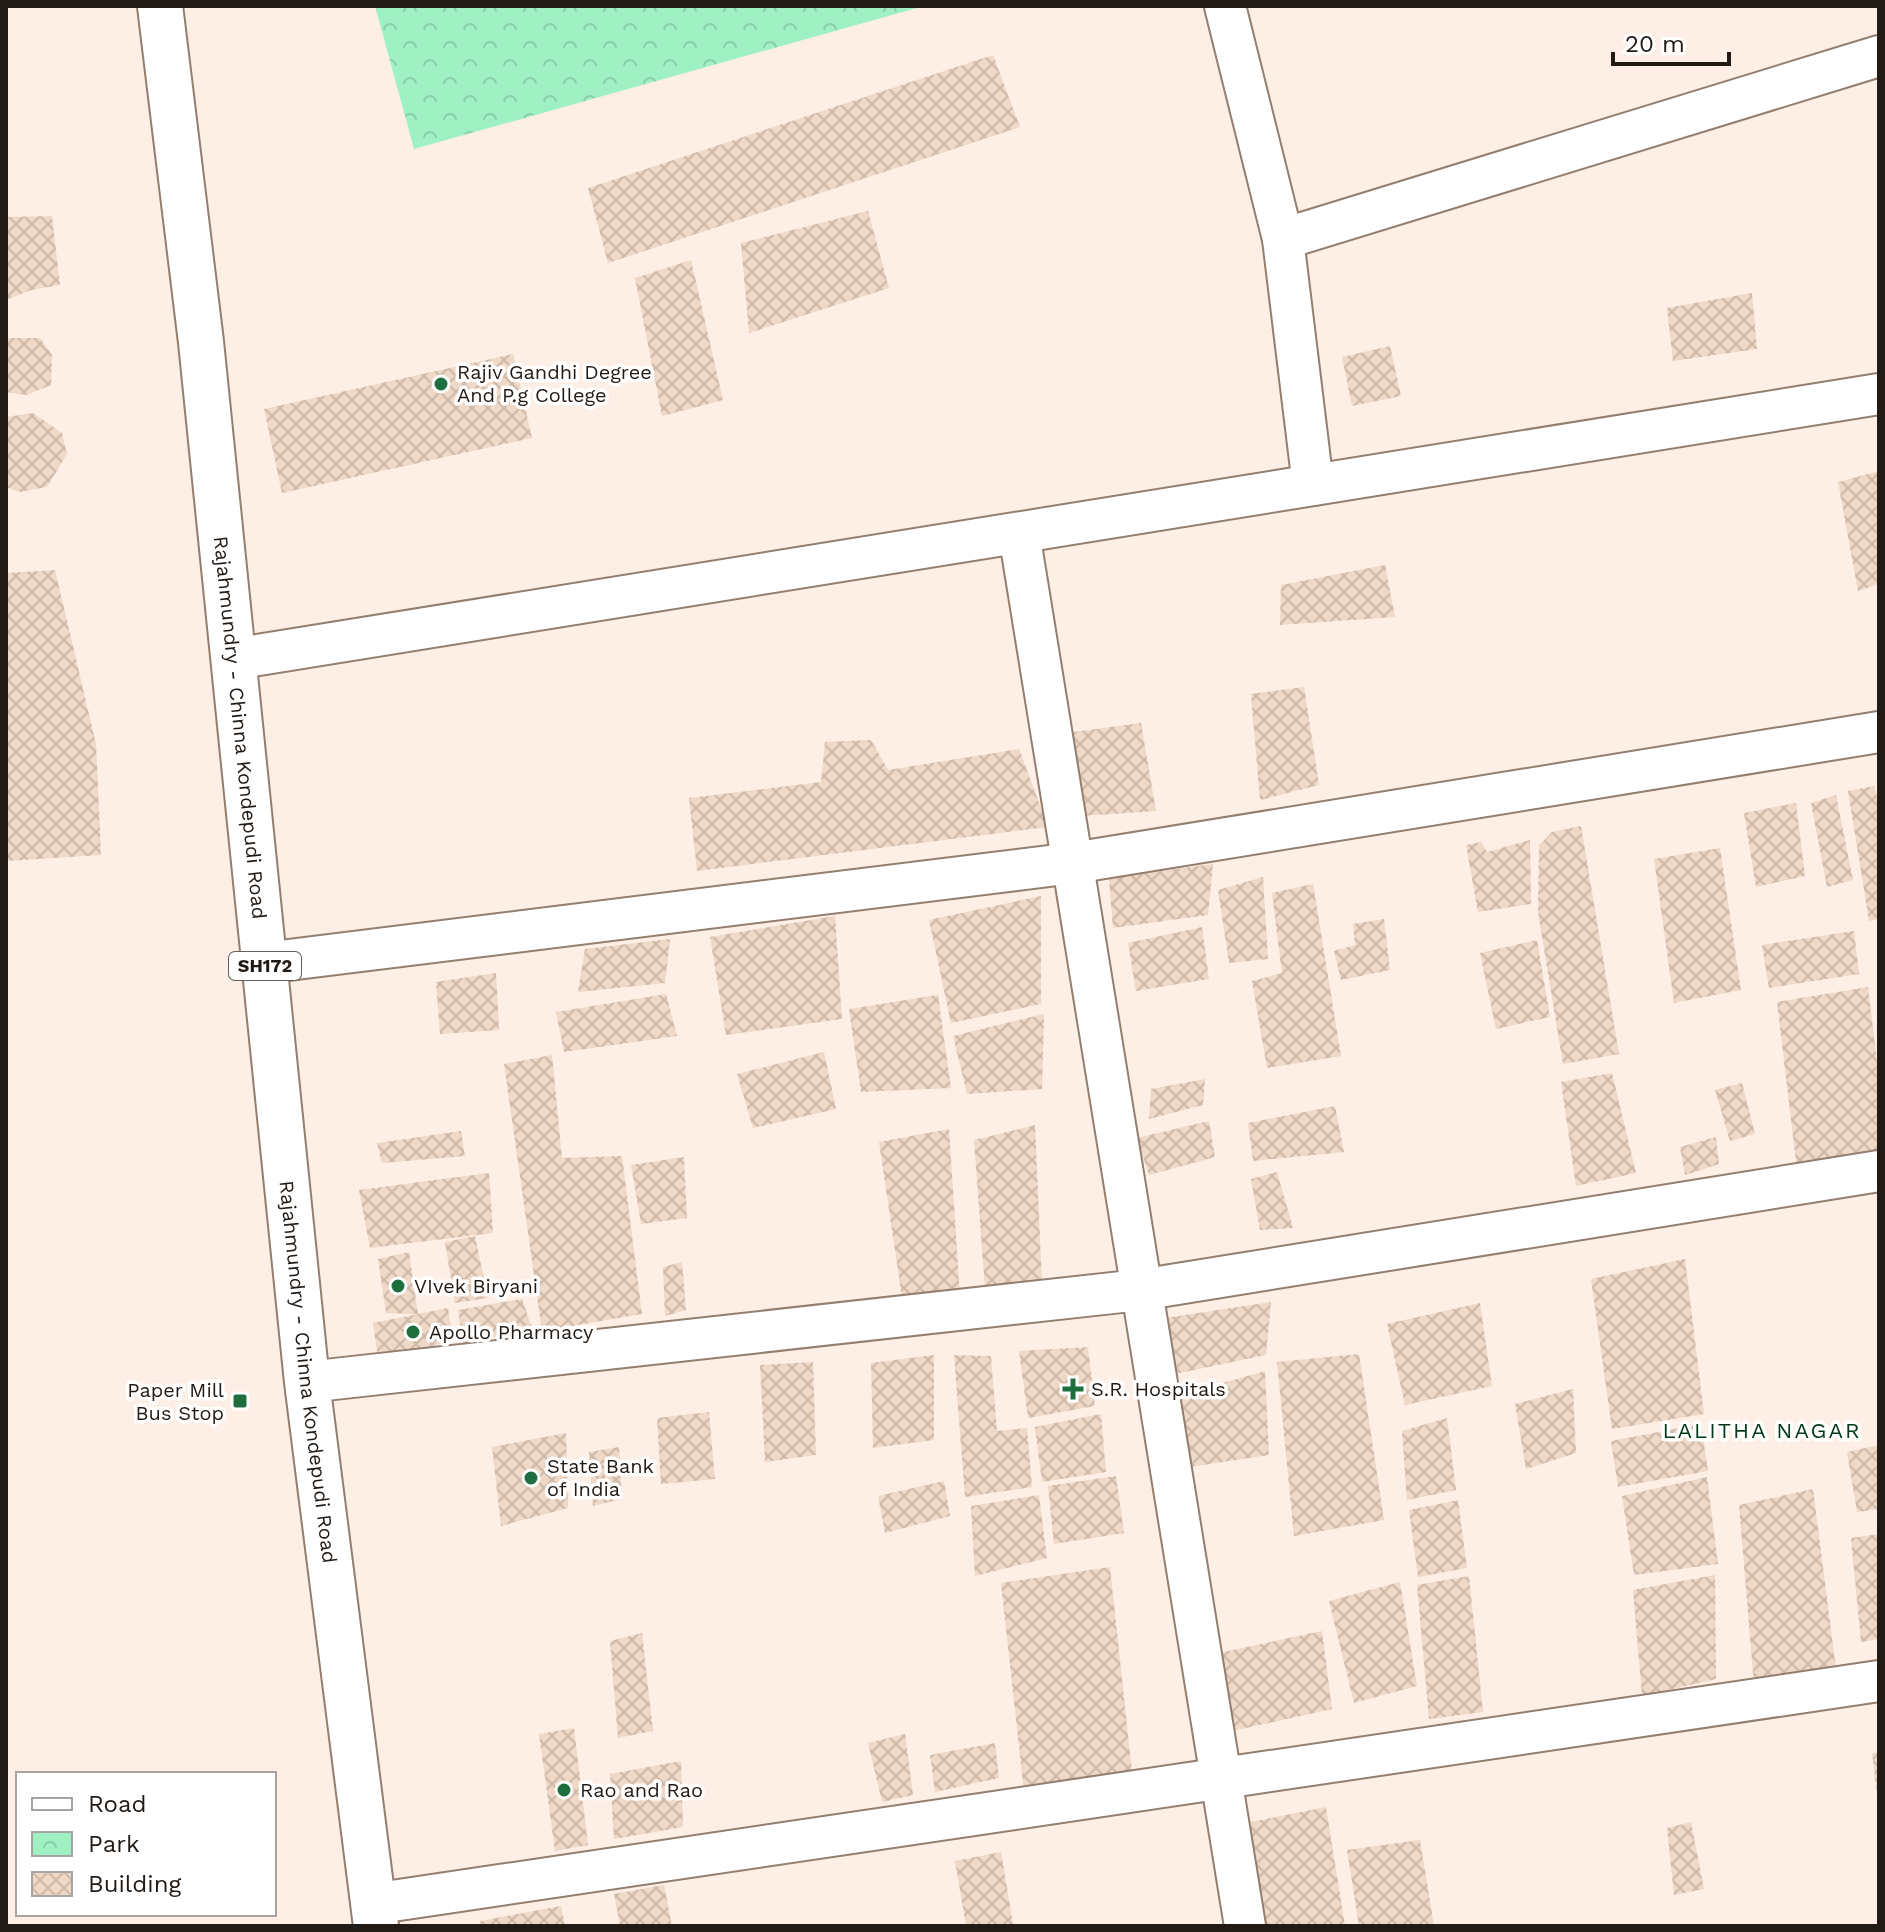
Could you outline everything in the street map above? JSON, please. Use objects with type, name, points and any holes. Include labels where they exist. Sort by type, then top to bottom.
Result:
[{"type":"main road","name":"Rajahmundry - Chinna Kondepudi Road","points":[[160,6],[201,342],[307,1382],[374,1915]]},
{"type":"street","points":[[1225,6],[1283,239],[1313,485]]},
{"type":"street","points":[[1283,239],[1879,56]]},
{"type":"street","points":[[233,659],[1879,394]]},
{"type":"street","points":[[1019,533],[1245,1926]]},
{"type":"street","points":[[264,963],[1073,863],[1879,732]]},
{"type":"street","points":[[307,1382],[1140,1290],[1879,1171]]},
{"type":"street","points":[[374,1915],[1223,1778],[1879,1681]]},
{"type":"green space","points":[[375,6],[924,6],[414,149]]},
{"type":"building","points":[[993,55],[1020,127],[608,263],[588,188]]},
{"type":"building","points":[[868,211],[889,288],[749,333],[741,243]]},
{"type":"building","points":[[52,216],[60,285],[31,290],[6,300],[6,217]]},
{"type":"building","points":[[691,260],[723,400],[662,416],[635,278]]},
{"type":"building","points":[[1752,293],[1757,349],[1673,361],[1667,308]]},
{"type":"building","points":[[6,338],[40,338],[52,355],[51,385],[26,395],[6,392]]},
{"type":"building","points":[[1390,346],[1401,396],[1352,406],[1342,357]]},
{"type":"building","points":[[513,354],[532,438],[282,493],[264,409]]},
{"type":"building","points":[[33,413],[62,433],[67,454],[47,487],[20,492],[6,487],[6,417]]},
{"type":"building","points":[[1879,471],[1879,584],[1858,591],[1838,482]]},
{"type":"building","points":[[1385,565],[1395,617],[1280,625],[1281,585]]},
{"type":"building","points":[[55,570],[96,744],[101,855],[6,861],[6,573]]},
{"type":"building","points":[[1304,687],[1319,785],[1260,800],[1251,694]]},
{"type":"building","points":[[1141,723],[1156,811],[1081,816],[1066,733]]},
{"type":"building","points":[[871,740],[888,770],[1019,749],[1048,827],[697,871],[689,798],[821,782],[825,742]]},
{"type":"building","points":[[1874,786],[1879,803],[1879,919],[1869,921],[1848,791]]},
{"type":"building","points":[[1836,795],[1853,880],[1827,887],[1811,803]]},
{"type":"building","points":[[1796,803],[1805,876],[1756,887],[1744,813]]},
{"type":"building","points":[[1581,826],[1619,1054],[1563,1064],[1538,912],[1539,846],[1552,832]]},
{"type":"building","points":[[1530,840],[1531,904],[1478,912],[1466,845],[1481,842],[1487,852]]},
{"type":"building","points":[[1720,848],[1741,990],[1674,1003],[1654,859]]},
{"type":"building","points":[[1213,864],[1208,915],[1113,928],[1109,878]]},
{"type":"building","points":[[1263,877],[1268,959],[1229,963],[1218,890]]},
{"type":"building","points":[[1313,884],[1341,1056],[1267,1068],[1252,981],[1282,973],[1272,893]]},
{"type":"building","points":[[1041,896],[1041,1004],[951,1023],[929,920]]},
{"type":"building","points":[[835,916],[842,1019],[726,1035],[710,937]]},
{"type":"building","points":[[1384,919],[1390,970],[1341,980],[1334,951],[1355,945],[1353,924]]},
{"type":"building","points":[[1202,927],[1209,979],[1136,991],[1128,943]]},
{"type":"building","points":[[1854,931],[1859,974],[1769,988],[1762,945]]},
{"type":"building","points":[[670,939],[665,983],[578,992],[585,949]]},
{"type":"building","points":[[1537,940],[1550,1017],[1496,1029],[1480,953]]},
{"type":"building","points":[[496,973],[499,1030],[440,1034],[436,982]]},
{"type":"building","points":[[1868,987],[1879,1078],[1879,1154],[1797,1170],[1777,1002]]},
{"type":"building","points":[[666,994],[677,1036],[564,1052],[556,1012]]},
{"type":"building","points":[[938,995],[951,1088],[861,1092],[849,1009]]},
{"type":"building","points":[[1044,1014],[1042,1089],[967,1094],[953,1036]]},
{"type":"building","points":[[824,1052],[836,1109],[753,1128],[737,1074]]},
{"type":"building","points":[[552,1055],[562,1158],[622,1156],[642,1314],[542,1331],[504,1064]]},
{"type":"building","points":[[1612,1073],[1636,1173],[1576,1186],[1561,1082]]},
{"type":"building","points":[[1205,1079],[1203,1105],[1149,1119],[1151,1089]]},
{"type":"building","points":[[1742,1083],[1755,1134],[1730,1141],[1715,1090]]},
{"type":"building","points":[[1335,1106],[1344,1152],[1253,1161],[1248,1123]]},
{"type":"building","points":[[1209,1121],[1215,1157],[1149,1175],[1137,1138]]},
{"type":"building","points":[[1035,1125],[1042,1283],[985,1289],[974,1140]]},
{"type":"building","points":[[949,1129],[960,1297],[904,1311],[879,1142]]},
{"type":"building","points":[[461,1131],[465,1156],[382,1163],[377,1143]]},
{"type":"building","points":[[1716,1137],[1719,1164],[1685,1175],[1680,1147]]},
{"type":"building","points":[[684,1157],[687,1218],[641,1224],[631,1165]]},
{"type":"building","points":[[1277,1172],[1293,1228],[1260,1230],[1251,1179]]},
{"type":"building","points":[[489,1173],[493,1233],[370,1248],[359,1190]]},
{"type":"building","points":[[475,1236],[488,1298],[455,1303],[445,1242]]},
{"type":"building","name":"VIvek Biryani","points":[[409,1252],[418,1314],[386,1313],[378,1259]]},
{"type":"building","points":[[1685,1259],[1704,1414],[1612,1429],[1591,1279]]},
{"type":"building","points":[[682,1262],[686,1310],[665,1316],[663,1267]]},
{"type":"building","points":[[522,1299],[532,1328],[463,1344],[458,1310]]},
{"type":"building","points":[[1271,1302],[1266,1355],[1165,1376],[1165,1318]]},
{"type":"building","points":[[1480,1303],[1492,1386],[1405,1405],[1387,1324]]},
{"type":"building","name":"Apollo Pharmacy","points":[[448,1308],[453,1341],[378,1358],[373,1323]]},
{"type":"building","points":[[1088,1347],[1095,1406],[1028,1418],[1019,1351]]},
{"type":"building","points":[[1359,1354],[1384,1520],[1294,1536],[1277,1362]]},
{"type":"building","points":[[934,1355],[934,1440],[873,1448],[871,1363]]},
{"type":"building","points":[[954,1355],[991,1356],[997,1431],[1027,1428],[1032,1487],[965,1497]]},
{"type":"building","points":[[813,1362],[816,1455],[765,1462],[760,1365]]},
{"type":"building","points":[[1265,1371],[1269,1455],[1183,1468],[1170,1398]]},
{"type":"building","points":[[1573,1389],[1576,1453],[1526,1469],[1515,1404]]},
{"type":"building","points":[[709,1412],[715,1479],[661,1484],[657,1418]]},
{"type":"building","points":[[1101,1414],[1106,1472],[1042,1482],[1035,1427]]},
{"type":"building","points":[[1447,1418],[1456,1490],[1407,1500],[1402,1431]]},
{"type":"building","points":[[1701,1424],[1708,1471],[1618,1487],[1611,1441]]},
{"type":"building","name":"State Bank of India","points":[[566,1433],[568,1508],[501,1526],[492,1447]]},
{"type":"building","points":[[1879,1445],[1879,1509],[1857,1512],[1847,1452]]},
{"type":"building","points":[[619,1447],[622,1499],[593,1506],[589,1452]]},
{"type":"building","points":[[1116,1476],[1124,1533],[1054,1544],[1048,1486]]},
{"type":"building","points":[[1707,1477],[1718,1564],[1634,1575],[1622,1496]]},
{"type":"building","points":[[944,1481],[950,1516],[885,1533],[878,1496]]},
{"type":"building","points":[[1813,1489],[1836,1669],[1754,1685],[1739,1505]]},
{"type":"building","points":[[1039,1495],[1047,1558],[975,1576],[971,1506]]},
{"type":"building","points":[[1458,1500],[1467,1568],[1418,1577],[1409,1510]]},
{"type":"building","points":[[1879,1534],[1879,1639],[1861,1642],[1851,1538]]},
{"type":"building","points":[[1110,1567],[1132,1772],[1024,1792],[1001,1583]]},
{"type":"building","points":[[1715,1575],[1716,1679],[1642,1696],[1633,1590]]},
{"type":"building","points":[[1469,1576],[1483,1712],[1429,1719],[1417,1585]]},
{"type":"building","points":[[1400,1582],[1417,1686],[1354,1703],[1329,1601]]},
{"type":"building","points":[[1322,1631],[1332,1709],[1232,1731],[1219,1653]]},
{"type":"building","points":[[642,1633],[653,1731],[618,1738],[610,1641]]},
{"type":"building","name":"Rao and Rao","points":[[574,1728],[588,1845],[555,1851],[539,1734]]},
{"type":"building","points":[[905,1734],[913,1795],[882,1802],[868,1743]]},
{"type":"building","points":[[995,1743],[999,1778],[935,1792],[930,1755]]},
{"type":"building","points":[[1879,1752],[1879,1794],[1877,1794],[1872,1753]]},
{"type":"building","points":[[681,1761],[683,1827],[614,1839],[610,1774]]},
{"type":"building","points":[[1326,1807],[1345,1926],[1258,1926],[1246,1823]]},
{"type":"building","points":[[1691,1822],[1704,1889],[1674,1895],[1667,1828]]},
{"type":"building","points":[[1420,1840],[1434,1926],[1359,1926],[1347,1850]]},
{"type":"building","points":[[1001,1852],[1013,1924],[966,1926],[955,1861]]},
{"type":"building","points":[[664,1885],[672,1926],[620,1926],[614,1894]]},
{"type":"building","points":[[561,1906],[565,1926],[480,1926],[480,1921]]},
{"type":"place","name":"Rajiv Gandhi Degree And P.g College","points":[[441,384]]},
{"type":"place","name":"VIvek Biryani","points":[[398,1286]]},
{"type":"place","name":"Apollo Pharmacy","points":[[413,1332]]},
{"type":"place","name":"S.R. Hospitals","points":[[1073,1389]]},
{"type":"place","name":"Paper Mill Bus Stop","points":[[240,1401]]},
{"type":"place","name":"State Bank of India","points":[[531,1478]]},
{"type":"place","name":"Rao and Rao","points":[[564,1790]]},
{"type":"district","name":"LALITHA NAGAR","points":[[1762,1430]]}]
